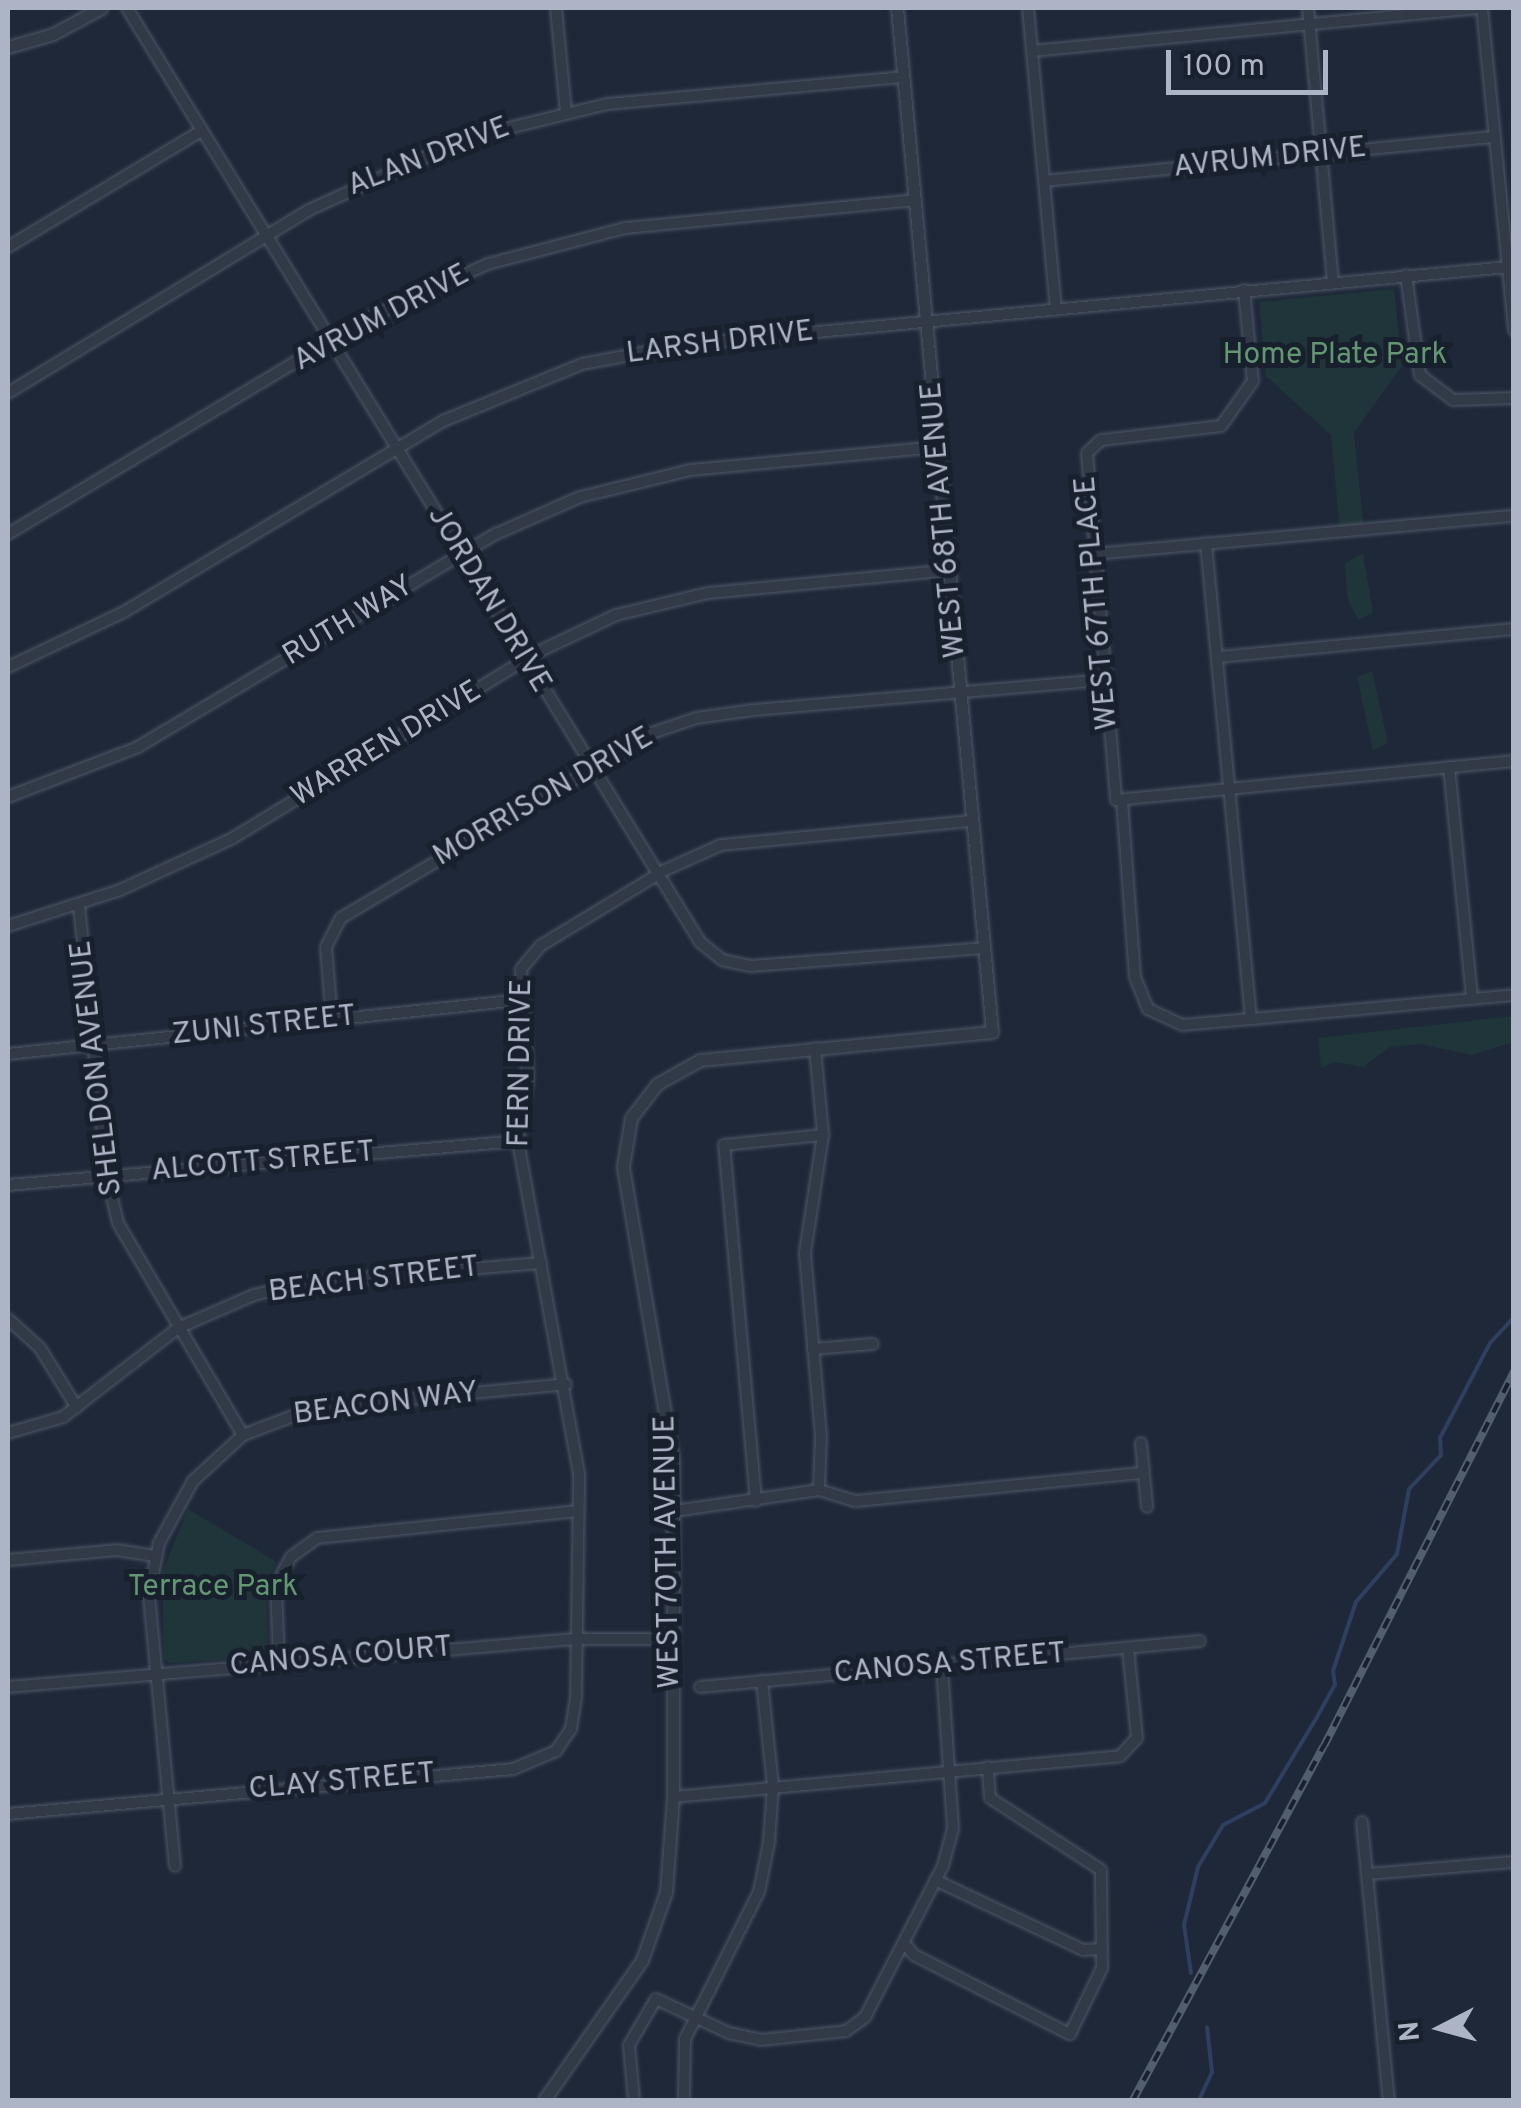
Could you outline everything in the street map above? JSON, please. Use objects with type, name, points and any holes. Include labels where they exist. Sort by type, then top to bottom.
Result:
[{"type":"street","points":[[8,47],[53,34],[102,8]]},
{"type":"street","name":"JORDAN DRIVE","points":[[126,8],[700,942],[741,965],[983,948]]},
{"type":"street","points":[[556,8],[566,112]]},
{"type":"street","name":"WEST 68TH AVENUE","points":[[897,8],[992,1032]]},
{"type":"street","points":[[1028,8],[1056,309]]},
{"type":"street","points":[[1308,8],[1334,282]]},
{"type":"street","points":[[1032,51],[1482,8],[1514,330]]},
{"type":"street","name":"ALAN DRIVE","points":[[8,393],[266,236],[400,164],[566,112],[903,77]]},
{"type":"street","points":[[8,247],[201,131]]},
{"type":"street","name":"AVRUM DRIVE","points":[[1044,181],[1495,138]]},
{"type":"street","name":"AVRUM DRIVE","points":[[8,534],[330,341],[488,264],[593,233],[914,200]]},
{"type":"street","name":"LARSH DRIVE","points":[[8,666],[124,612],[396,448],[506,391],[616,356],[1244,290],[1508,267]]},
{"type":"street","points":[[1406,275],[1420,375],[1452,400],[1514,398]]},
{"type":"street","name":"WEST 67TH PLACE","points":[[1244,290],[1253,380],[1221,426],[1101,440],[1086,454],[1135,977],[1148,1009],[1182,1025],[1514,995]]},
{"type":"street","name":"RUTH WAY","points":[[8,797],[138,747],[462,554],[552,507],[635,481],[938,447]]},
{"type":"street","points":[[1094,554],[1514,516]]},
{"type":"street","points":[[1206,543],[1251,1019]]},
{"type":"street","name":"WARREN DRIVE","points":[[8,926],[79,906],[233,838],[525,660],[595,623],[676,598],[950,570]]},
{"type":"street","points":[[1218,657],[1514,629]]},
{"type":"street","name":"MORRISON DRIVE","points":[[332,1020],[326,946],[341,918],[590,767],[696,718],[1105,680]]},
{"type":"street","points":[[1119,800],[1514,761]]},
{"type":"street","points":[[1450,768],[1472,999]]},
{"type":"street","name":"FERN DRIVE","points":[[575,1638],[577,1453],[518,1141],[528,1077],[520,1000],[522,969],[530,954],[656,875],[738,842],[970,821]]},
{"type":"street","name":"SHELDON AVENUE","points":[[79,906],[107,1176],[123,1234],[243,1435]]},
{"type":"street","name":"ZUNI STREET","points":[[8,1054],[520,1000]]},
{"type":"street","name":"WEST 70TH AVENUE","points":[[544,2100],[657,1932],[673,1797],[674,1511],[669,1420],[623,1166],[628,1128],[644,1098],[689,1064],[992,1032]]},
{"type":"street","points":[[815,1048],[823,1135],[806,1227],[819,1490]]},
{"type":"street","points":[[756,1501],[724,1145],[823,1135]]},
{"type":"street","name":"ALCOTT STREET","points":[[8,1186],[518,1141]]},
{"type":"street","name":"BEACH STREET","points":[[8,1434],[77,1408],[178,1328],[241,1300],[302,1283],[541,1263]]},
{"type":"street","points":[[8,1319],[40,1348],[77,1408]]},
{"type":"street","points":[[812,1349],[873,1344]]},
{"type":"street","name":"BEACON WAY","points":[[155,1556],[193,1481],[243,1435],[314,1408],[566,1384]]},
{"type":"street","points":[[1141,1443],[1146,1507]]},
{"type":"street","points":[[674,1511],[819,1490],[856,1500],[1144,1473]]},
{"type":"street","points":[[279,1662],[276,1585],[291,1557],[316,1538],[578,1512]]},
{"type":"street","points":[[8,1560],[117,1550],[155,1556],[150,1595],[175,1866]]},
{"type":"street","name":"CANOSA COURT","points":[[8,1686],[575,1638],[674,1639]]},
{"type":"street","name":"CLAY STREET","points":[[8,1814],[533,1765],[556,1751],[571,1729],[575,1638]]},
{"type":"street","name":"CANOSA STREET","points":[[700,1687],[1200,1641]]},
{"type":"street","points":[[673,1797],[1120,1756],[1137,1738],[1128,1648]]},
{"type":"street","points":[[634,2100],[629,2044],[647,2004],[656,1999],[762,2040],[846,2031],[864,2016],[936,1880],[953,1828],[942,1666]]},
{"type":"street","points":[[684,2100],[685,2039],[759,1892],[773,1786],[762,1682]]},
{"type":"street","points":[[904,1943],[914,1955],[1070,2034],[1102,1968],[1101,1870],[990,1798],[988,1767]]},
{"type":"street","points":[[1362,1822],[1390,2100]]},
{"type":"street","points":[[1366,1874],[1514,1862]]},
{"type":"street","points":[[936,1880],[1083,1950],[1102,1949]]},
{"type":"green space","name":"Home Plate Park","points":[[1394,289],[1402,366],[1354,433],[1364,531],[1340,533],[1331,435],[1266,376],[1259,302]]},
{"type":"green space","points":[[1363,553],[1373,613],[1358,620],[1347,597],[1345,563]]},
{"type":"green space","points":[[1372,671],[1388,743],[1373,750],[1357,677]]},
{"type":"green space","points":[[1513,1016],[1513,1042],[1472,1055],[1419,1044],[1390,1047],[1363,1067],[1335,1062],[1321,1068],[1318,1038]]},
{"type":"green space","name":"Terrace Park","points":[[188,1509],[277,1562],[266,1583],[268,1651],[262,1657],[170,1663],[164,1659],[162,1573]]},
{"type":"waterway","points":[[1191,1973],[1184,1925],[1198,1867],[1223,1825],[1265,1803],[1317,1717],[1335,1685],[1333,1671],[1356,1602],[1397,1554],[1409,1489],[1441,1455],[1440,1438],[1490,1343],[1514,1317]]},
{"type":"waterway","points":[[1199,2100],[1212,2072],[1207,2027]]},
{"type":"railway","points":[[1133,2100],[1324,1746],[1514,1371]]}]
